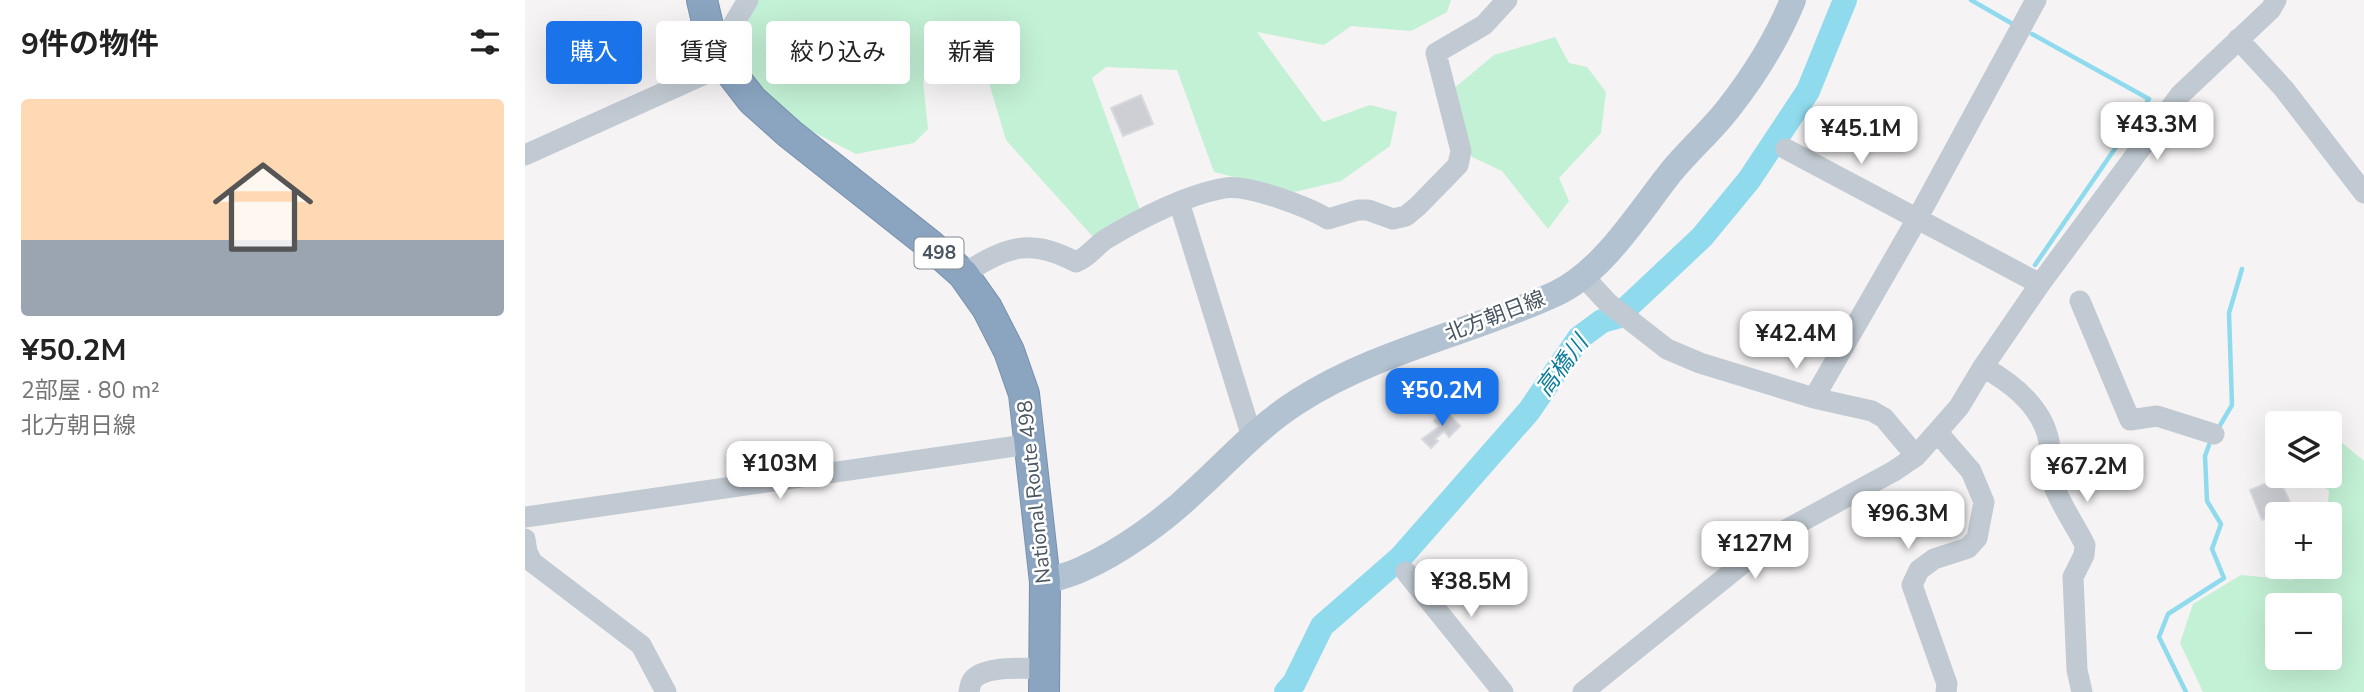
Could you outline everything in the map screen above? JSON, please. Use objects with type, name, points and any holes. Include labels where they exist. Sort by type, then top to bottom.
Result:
[{"type":"highway","name":"National Route 498","points":[[702,0],[707,21]]},
{"type":"highway","name":"National Route 498","points":[[740,84],[753,100],[790,134],[963,274],[987,308],[1009,351],[1024,394],[1045,582],[1044,680]]},
{"type":"main road","name":"北方朝日線","points":[[1045,582],[1080,570],[1142,535],[1195,492],[1275,417],[1345,374],[1405,349],[1503,315],[1558,292],[1583,276],[1604,256],[1681,160],[1727,111],[1756,71],[1784,23],[1793,0]]},
{"type":"street","points":[[735,21],[748,0]]},
{"type":"street","points":[[963,274],[993,256],[1017,247],[1054,250],[1076,262],[1086,258],[1104,241],[1179,202],[1226,188],[1240,187],[1311,209],[1328,219],[1358,210],[1368,210],[1393,219],[1406,216],[1458,165],[1461,150],[1436,52],[1484,25],[1507,0]]},
{"type":"street","points":[[1814,398],[1917,219],[2036,0]]},
{"type":"street","points":[[1583,692],[1782,531],[1895,471],[1916,456],[1959,407],[1983,367],[2041,284],[2180,95],[2271,9],[2276,0]]},
{"type":"street","points":[[2238,39],[2284,89],[2364,193]]},
{"type":"street","points":[[525,155],[683,84]]},
{"type":"street","points":[[1786,149],[2041,284]]},
{"type":"street","points":[[1179,202],[1252,437]]},
{"type":"street","points":[[1583,276],[1608,303],[1667,349],[1700,363],[1814,398],[1873,411],[1884,418],[1916,456]]},
{"type":"street","points":[[2080,301],[2130,420],[2157,416],[2214,434]]},
{"type":"street","points":[[1983,367],[2008,381],[2034,408],[2045,427],[2052,482],[2085,545],[2084,555],[2073,577],[2077,670],[2082,692]]},
{"type":"street","points":[[1938,433],[1971,471],[1984,502],[1977,538],[1968,548],[1934,559],[1919,570],[1912,585],[1947,684],[1947,692]]},
{"type":"street","points":[[525,517],[1030,444]]},
{"type":"street","points":[[525,539],[532,562],[641,645],[666,692]]},
{"type":"street","points":[[1406,572],[1503,692]]},
{"type":"street","points":[[969,692],[971,682],[977,675],[1015,667],[1044,680]]},
{"type":"green space","points":[[755,0],[1451,0],[1447,12],[1411,31],[1351,26],[1324,45],[1257,32],[1323,122],[1370,105],[1397,112],[1390,146],[1341,181],[1294,192],[1214,172],[1177,70],[1106,67],[1092,78],[1140,210],[1094,238],[1006,140],[989,84],[1020,84],[1020,21],[924,21],[923,80],[928,129],[914,143],[856,154],[796,123],[758,87],[752,74],[752,21],[748,21]]},
{"type":"green space","points":[[1555,37],[1569,63],[1587,67],[1606,92],[1601,133],[1559,178],[1569,201],[1548,229],[1502,171],[1472,157],[1452,90],[1494,55]]},
{"type":"green space","points":[[2342,443],[2364,461],[2364,692],[2203,692],[2180,643],[2193,604],[2241,575],[2265,579],[2342,579],[2342,502],[2328,502],[2329,491],[2325,488],[2342,488]]},
{"type":"building","points":[[1141,95],[1153,124],[1123,136],[1111,108]]},
{"type":"building","points":[[1445,410],[1460,426],[1449,437],[1444,431],[1435,439],[1438,441],[1431,448],[1422,439],[1440,426],[1434,421]]},
{"type":"building","points":[[2265,484],[2265,488],[2283,488],[2290,502],[2265,502],[2265,519],[2262,520],[2250,490]]},
{"type":"waterway","name":"高橋川","points":[[1286,692],[1294,683],[1322,626],[1401,557],[1529,411],[1579,338],[1602,321],[1617,317],[1702,237],[1749,180],[1808,91],[1845,0]]},
{"type":"waterway","points":[[1971,0],[2011,23]]},
{"type":"waterway","points":[[2032,34],[2149,99],[2035,265]]},
{"type":"waterway","points":[[2219,427],[2232,405],[2229,313],[2242,269]]},
{"type":"waterway","points":[[2186,692],[2159,637],[2168,614],[2224,578],[2212,549],[2221,524],[2207,501],[2205,456],[2209,445]]}]
